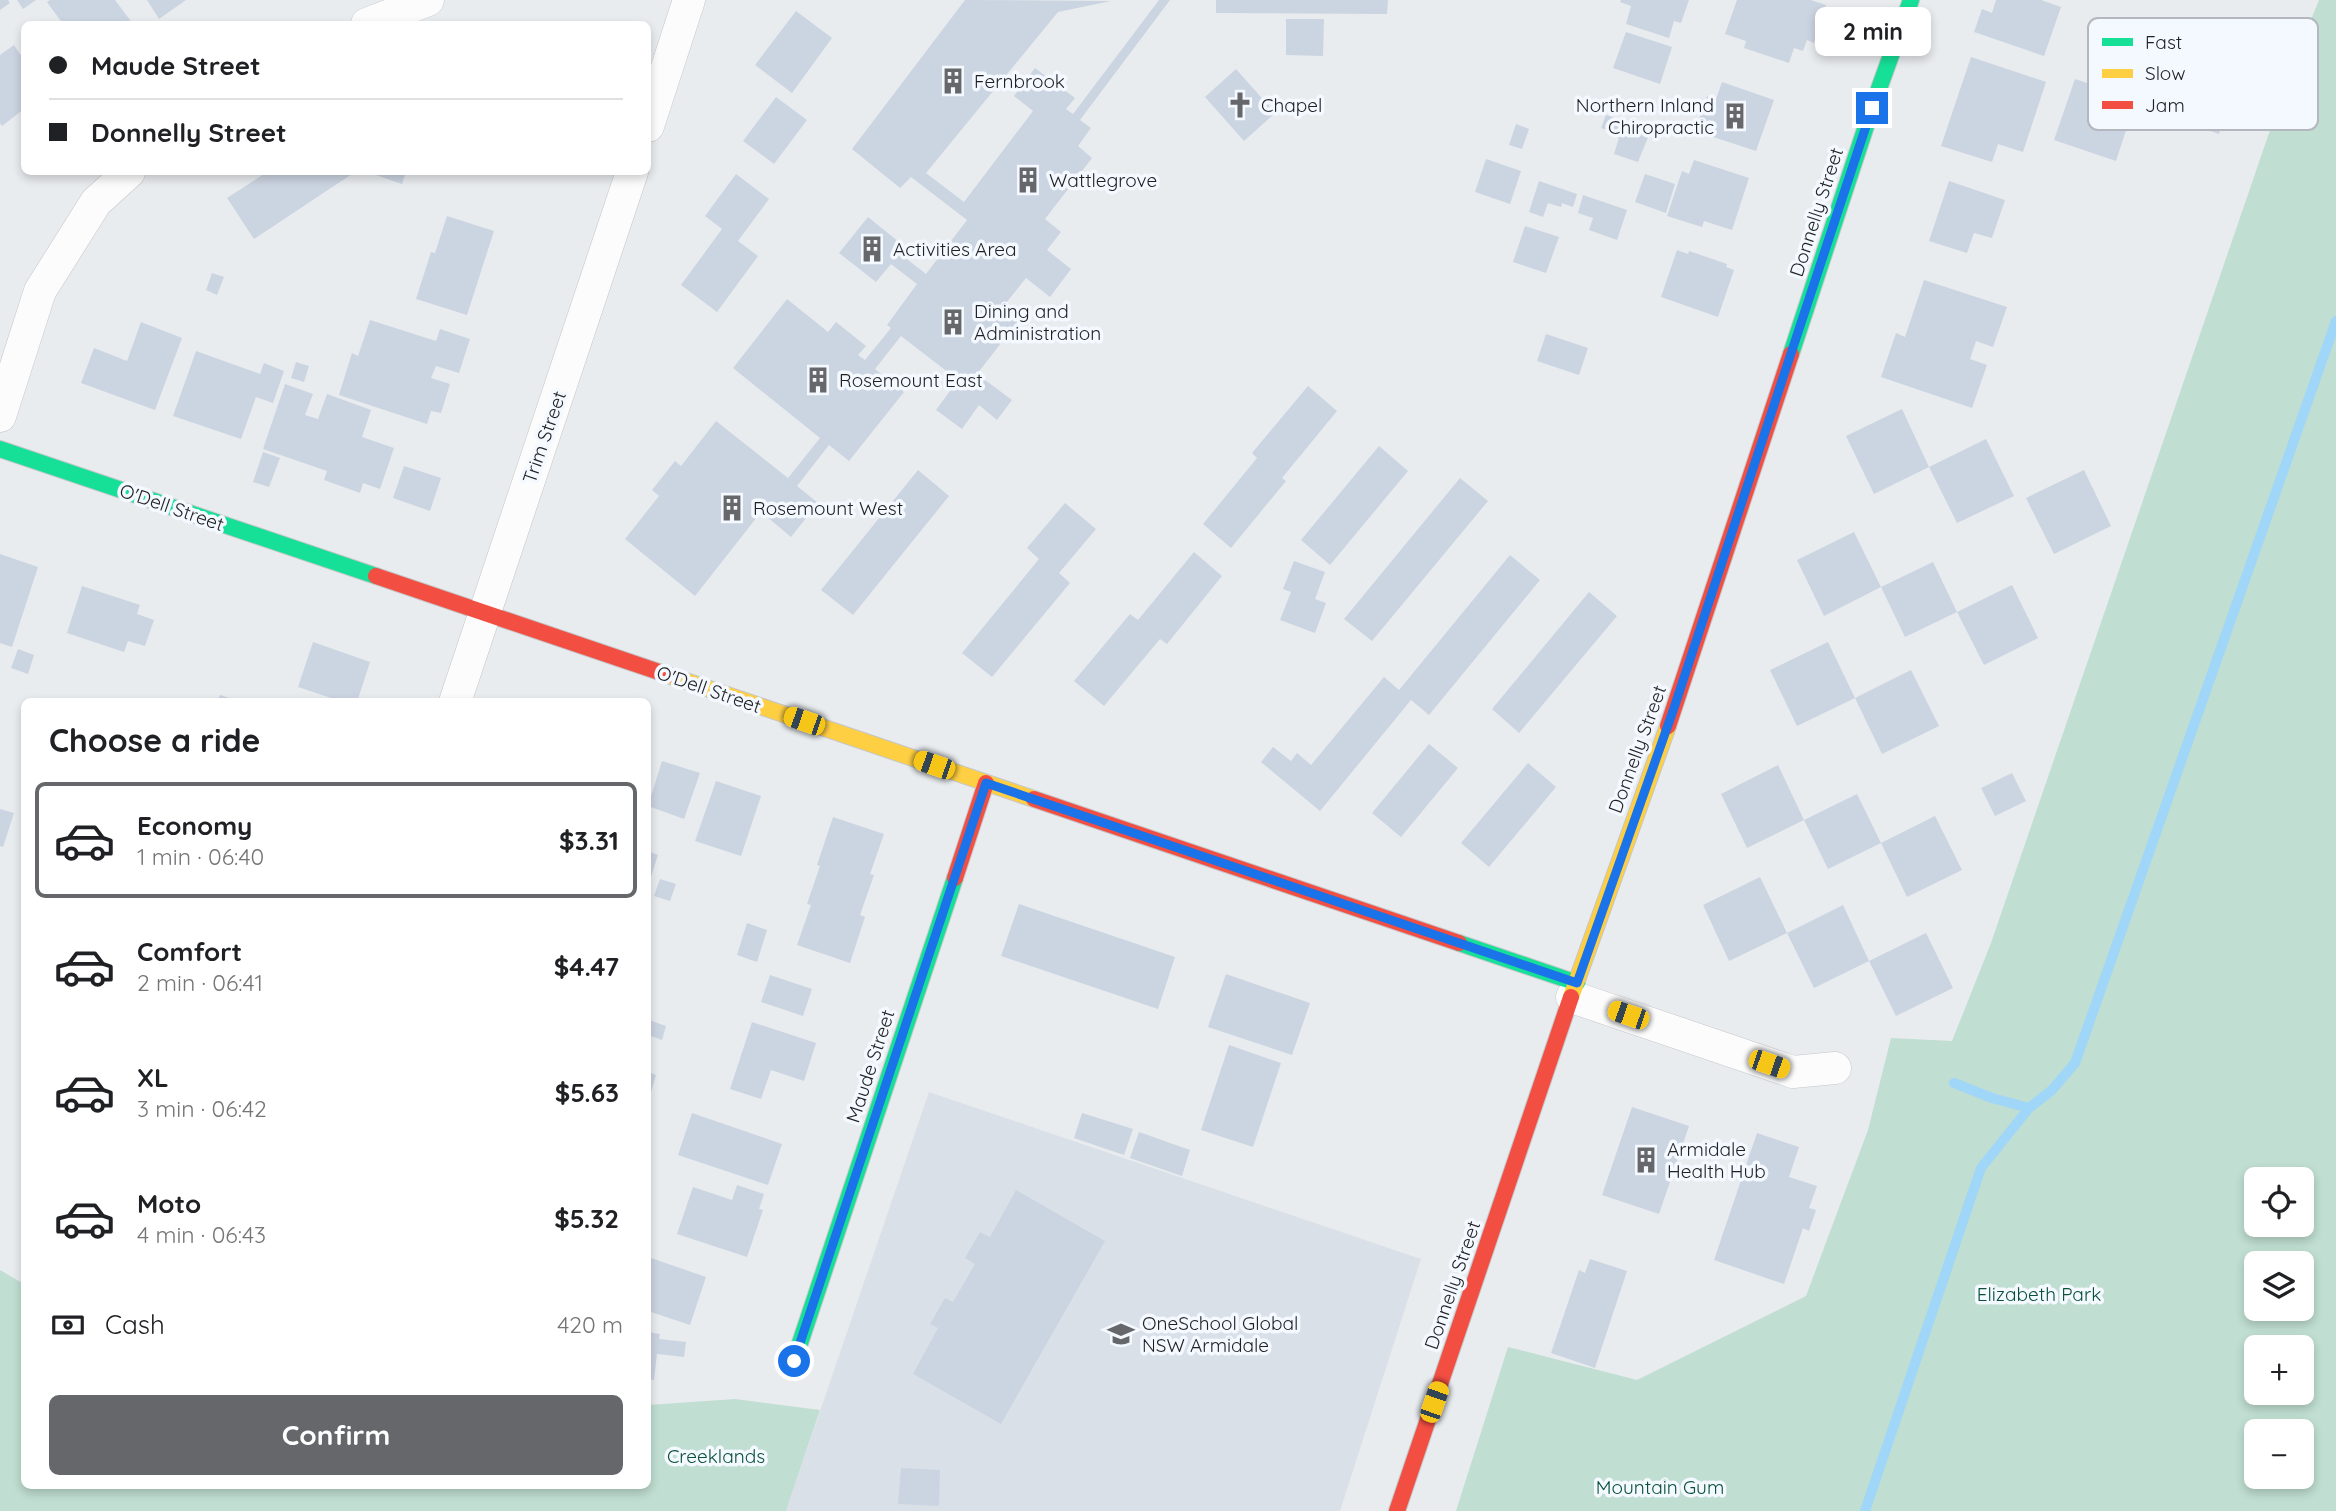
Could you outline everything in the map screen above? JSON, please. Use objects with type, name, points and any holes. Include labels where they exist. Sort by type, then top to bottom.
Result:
[{"type":"street","points":[[375,21],[428,0]]},
{"type":"street","points":[[651,117],[689,0]]},
{"type":"street","name":"Donnelly Street","points":[[1397,1511],[1674,708],[1867,121],[1911,0]]},
{"type":"street","points":[[0,416],[40,291],[96,202],[127,175]]},
{"type":"street","name":"Trim Street","points":[[456,698],[631,175]]},
{"type":"street","name":"O'Dell Street","points":[[0,449],[986,783],[1575,990],[1793,1072],[1835,1068]]},
{"type":"street","name":"Maude Street","points":[[794,1361],[986,783]]},
{"type":"shaded area","name":"OneSchool Global NSW Armidale","points":[[929,1092],[1421,1259],[1340,1511],[786,1511]]},
{"type":"green space","name":"Elizabeth Park","points":[[2319,0],[2336,0],[2336,1511],[1456,1511],[1508,1347],[1637,1380],[1806,1296],[1868,1130],[1891,1038],[1952,1041],[1991,943],[2270,130],[2318,130],[2318,18],[2312,18]]},
{"type":"green space","name":"Creeklands","points":[[0,1270],[21,1282],[21,1489],[651,1489],[651,1405],[735,1399],[820,1410],[786,1511],[0,1511]]},
{"type":"building","points":[[0,0],[8,0],[10,3],[0,10]]},
{"type":"building","points":[[17,0],[36,0],[23,9]]},
{"type":"building","points":[[115,0],[131,21],[61,21],[47,2]]},
{"type":"building","points":[[147,0],[186,0],[159,19]]},
{"type":"building","points":[[965,0],[1111,1],[1058,12],[926,173],[964,202],[1033,111],[1014,96],[1035,68],[1075,98],[1066,109],[1073,114],[1159,0],[1170,0],[1080,120],[1091,128],[1078,146],[1092,158],[1045,219],[1061,232],[1047,250],[1071,269],[1050,297],[1026,278],[1003,307],[1019,320],[977,374],[1012,400],[997,420],[979,405],[962,429],[936,410],[958,380],[901,336],[875,369],[904,392],[849,461],[829,445],[797,486],[818,503],[791,537],[761,512],[695,596],[625,539],[659,496],[652,490],[675,461],[681,466],[716,421],[788,478],[820,438],[733,368],[787,299],[828,332],[836,322],[866,346],[858,355],[865,360],[891,328],[887,325],[917,284],[891,264],[876,282],[839,253],[868,217],[904,246],[899,253],[926,274],[967,220],[911,177],[900,188],[852,149]]},
{"type":"building","points":[[1216,0],[1388,0],[1387,14],[1216,13]]},
{"type":"building","points":[[1689,0],[1681,23],[1674,21],[1669,38],[1626,24],[1631,6],[1620,2]]},
{"type":"building","points":[[1737,0],[1811,0],[1826,5],[1814,43],[1807,40],[1803,51],[1794,48],[1789,63],[1744,48],[1746,41],[1725,34]]},
{"type":"building","points":[[1996,0],[2041,0],[2061,7],[2044,56],[1974,32],[1982,9],[1992,13]]},
{"type":"building","points":[[796,11],[832,38],[792,93],[755,65]]},
{"type":"building","points":[[1286,19],[1324,19],[1323,56],[1286,55]]},
{"type":"building","points":[[1626,32],[1672,47],[1660,84],[1613,68]]},
{"type":"building","points":[[14,45],[21,56],[21,111],[2,126],[0,123],[0,55]]},
{"type":"building","points":[[1971,57],[2046,82],[2023,152],[1998,144],[1992,162],[1941,146]]},
{"type":"building","name":"Chapel","points":[[1236,69],[1275,113],[1244,141],[1205,97]]},
{"type":"building","points":[[2075,79],[2088,83],[2088,130],[2126,130],[2116,161],[2054,140]]},
{"type":"building","name":"Northern Inland Chiropractic","points":[[1722,82],[1774,100],[1756,151],[1695,131],[1707,96],[1716,99]]},
{"type":"building","points":[[776,97],[807,120],[774,164],[743,141]]},
{"type":"building","points":[[1606,115],[1651,130],[1638,162],[1614,154],[1619,138],[1601,128]]},
{"type":"building","points":[[1516,124],[1529,129],[1522,149],[1509,145]]},
{"type":"building","points":[[1486,159],[1521,171],[1510,204],[1475,192]]},
{"type":"building","points":[[1694,160],[1749,178],[1732,230],[1704,221],[1702,227],[1667,216],[1682,171],[1689,174]]},
{"type":"building","points":[[736,174],[769,199],[738,241],[758,256],[717,312],[681,285],[722,229],[705,216]]},
{"type":"building","points":[[1645,174],[1675,184],[1666,213],[1635,202]]},
{"type":"building","points":[[262,175],[350,175],[254,239],[227,198]]},
{"type":"building","points":[[376,175],[405,175],[402,184]]},
{"type":"building","points":[[1539,181],[1577,194],[1573,207],[1562,203],[1561,207],[1548,203],[1543,217],[1529,212]]},
{"type":"building","points":[[1949,181],[2005,200],[1992,238],[1974,233],[1967,253],[1929,241]]},
{"type":"building","points":[[1583,195],[1627,210],[1617,240],[1589,230],[1593,218],[1578,213]]},
{"type":"building","points":[[447,216],[494,231],[467,315],[416,299],[431,252],[435,253]]},
{"type":"building","points":[[1525,226],[1559,237],[1546,273],[1513,262]]},
{"type":"building","points":[[1677,250],[1688,254],[1689,251],[1727,264],[1726,267],[1734,270],[1718,317],[1661,297]]},
{"type":"building","points":[[212,273],[224,277],[217,295],[206,290]]},
{"type":"building","points":[[1924,280],[2007,307],[1993,347],[1976,341],[1970,359],[1987,365],[1972,408],[1881,377],[1896,333],[1905,337]]},
{"type":"building","points":[[370,320],[436,341],[440,329],[470,339],[459,373],[436,366],[431,378],[450,384],[441,413],[431,411],[427,424],[339,395],[352,353],[358,356]]},
{"type":"building","points":[[141,322],[182,338],[155,410],[81,383],[94,348],[127,361]]},
{"type":"building","points":[[1546,334],[1588,348],[1579,375],[1537,361]]},
{"type":"building","points":[[196,351],[260,374],[264,363],[284,371],[273,403],[256,397],[241,439],[173,416]]},
{"type":"building","points":[[296,362],[309,366],[304,382],[291,378]]},
{"type":"building","points":[[285,384],[313,394],[305,415],[318,419],[327,394],[371,410],[362,437],[394,448],[380,489],[363,483],[360,493],[324,480],[327,471],[263,449]]},
{"type":"building","points":[[1308,386],[1337,411],[1282,478],[1286,481],[1231,548],[1203,524],[1257,458],[1252,453]]},
{"type":"building","points":[[1902,409],[1929,467],[1874,494],[1846,436]]},
{"type":"building","points":[[1986,439],[2014,496],[1957,523],[1929,467]]},
{"type":"building","points":[[1379,446],[1408,471],[1330,565],[1301,540]]},
{"type":"building","points":[[263,452],[280,458],[269,487],[253,482]]},
{"type":"building","points":[[404,466],[441,478],[430,511],[393,498]]},
{"type":"building","points":[[918,470],[949,496],[853,615],[821,590]]},
{"type":"building","points":[[2084,470],[2111,526],[2054,554],[2026,498]]},
{"type":"building","points":[[1460,478],[1488,501],[1372,641],[1344,619]]},
{"type":"building","points":[[1065,503],[1096,529],[1059,573],[1070,583],[992,677],[962,653],[1039,559],[1027,548]]},
{"type":"building","points":[[1854,532],[1881,587],[1824,616],[1797,560]]},
{"type":"building","points":[[1194,552],[1222,576],[1167,644],[1160,639],[1104,706],[1074,681],[1130,614],[1138,620]]},
{"type":"building","points":[[0,554],[38,567],[12,647],[0,643]]},
{"type":"building","points":[[1510,555],[1540,580],[1429,715],[1411,700],[1320,811],[1261,762],[1273,747],[1291,761],[1297,753],[1311,765],[1384,677],[1399,690]]},
{"type":"building","points":[[1294,561],[1325,572],[1315,599],[1326,603],[1315,633],[1280,620],[1291,592],[1283,589]]},
{"type":"building","points":[[1933,562],[1957,612],[1905,637],[1881,587]]},
{"type":"building","points":[[2012,585],[2038,638],[1984,665],[1957,612]]},
{"type":"building","points":[[82,586],[140,605],[137,614],[154,620],[145,646],[128,641],[124,652],[67,633]]},
{"type":"building","points":[[1589,592],[1617,616],[1519,733],[1492,709]]},
{"type":"building","points":[[313,642],[370,662],[358,698],[331,698],[298,687]]},
{"type":"building","points":[[1828,642],[1855,698],[1797,726],[1770,670]]},
{"type":"building","points":[[18,649],[34,655],[28,674],[11,668]]},
{"type":"building","points":[[1911,670],[1939,726],[1882,754],[1855,698]]},
{"type":"building","points":[[1429,744],[1458,768],[1401,837],[1372,813]]},
{"type":"building","points":[[662,761],[700,773],[684,819],[651,807],[651,796]]},
{"type":"building","points":[[1528,763],[1556,787],[1489,867],[1461,843]]},
{"type":"building","points":[[1778,765],[1804,820],[1747,848],[1721,794]]},
{"type":"building","points":[[2012,773],[2026,801],[1995,816],[1981,788]]},
{"type":"building","points":[[716,781],[761,796],[741,856],[695,841]]},
{"type":"building","points":[[1857,794],[1881,843],[1828,869],[1804,820]]},
{"type":"building","points":[[0,809],[14,813],[3,847],[0,846]]},
{"type":"building","points":[[1935,816],[1962,870],[1907,897],[1881,843]]},
{"type":"building","points":[[833,817],[884,834],[870,874],[874,875],[860,915],[865,917],[850,963],[797,945],[811,905],[807,904]]},
{"type":"building","points":[[651,852],[658,855],[651,877]]},
{"type":"building","points":[[1760,877],[1787,933],[1729,961],[1703,905]]},
{"type":"building","points":[[660,879],[676,884],[670,901],[654,896]]},
{"type":"building","points":[[1019,904],[1175,957],[1158,1009],[1001,956]]},
{"type":"building","points":[[1843,905],[1869,961],[1814,988],[1787,933]]},
{"type":"building","points":[[747,923],[767,930],[757,962],[737,955]]},
{"type":"building","points":[[1926,933],[1953,988],[1896,1016],[1869,961]]},
{"type":"building","points":[[1226,974],[1310,1003],[1292,1055],[1208,1027]]},
{"type":"building","points":[[770,975],[812,989],[803,1016],[761,1002]]},
{"type":"building","points":[[651,1021],[666,1026],[662,1040],[651,1036]]},
{"type":"building","points":[[752,1022],[816,1043],[804,1081],[771,1070],[761,1099],[730,1089]]},
{"type":"building","points":[[1229,1045],[1281,1063],[1253,1147],[1201,1130]]},
{"type":"building","points":[[651,1073],[656,1075],[651,1092]]},
{"type":"building","name":"Armidale Health Hub","points":[[1632,1107],[1689,1126],[1659,1214],[1602,1195]]},
{"type":"building","points":[[692,1113],[782,1144],[768,1185],[678,1155]]},
{"type":"building","points":[[1082,1113],[1133,1129],[1124,1155],[1074,1138]]},
{"type":"building","points":[[1139,1132],[1190,1150],[1182,1176],[1130,1158]]},
{"type":"building","points":[[1757,1133],[1799,1147],[1789,1177],[1817,1186],[1809,1208],[1816,1210],[1809,1231],[1803,1228],[1784,1284],[1714,1260]]},
{"type":"building","points":[[737,1185],[764,1194],[759,1209],[763,1210],[747,1257],[677,1234],[693,1187],[732,1200]]},
{"type":"building","points":[[1016,1190],[1105,1241],[1001,1424],[913,1374],[938,1328],[930,1324],[945,1298],[953,1302],[975,1264],[965,1258],[980,1232],[990,1237]]},
{"type":"building","points":[[651,1258],[706,1277],[690,1325],[651,1312]]},
{"type":"building","points":[[1590,1259],[1627,1271],[1595,1368],[1551,1353],[1579,1270],[1585,1273]]},
{"type":"building","points":[[651,1332],[660,1334],[659,1339],[686,1342],[684,1357],[657,1354],[654,1380],[651,1380]]},
{"type":"building","points":[[901,1468],[940,1470],[939,1506],[898,1504]]},
{"type":"waterway","points":[[1865,1511],[1981,1168],[2029,1108],[2052,1090],[2075,1063],[2336,321]]},
{"type":"waterway","points":[[1954,1083],[1992,1098],[2029,1108]]},
{"type":"traffic: fast","points":[[1791,354],[1872,108],[1911,0]]},
{"type":"traffic: fast","points":[[0,449],[376,576]]},
{"type":"traffic: fast","points":[[794,1361],[955,878]]},
{"type":"traffic: fast","points":[[1459,943],[1577,983]]},
{"type":"traffic: slow","points":[[668,675],[1034,799]]},
{"type":"traffic: slow","points":[[1571,997],[1668,726]]},
{"type":"traffic: jam","points":[[1668,726],[1791,354]]},
{"type":"traffic: jam","points":[[376,576],[668,675]]},
{"type":"traffic: jam","points":[[955,878],[986,783]]},
{"type":"traffic: jam","points":[[1034,799],[1459,943]]},
{"type":"traffic: jam","points":[[1397,1511],[1571,997]]},
{"type":"place","name":"Fernbrook","points":[[953,81]]},
{"type":"place","name":"Chapel","points":[[1240,105]]},
{"type":"place","name":"Northern Inland Chiropractic","points":[[1735,116]]},
{"type":"place","name":"Wattlegrove","points":[[1028,180]]},
{"type":"place","name":"Activities Area","points":[[872,249]]},
{"type":"place","name":"Dining and Administration","points":[[953,322]]},
{"type":"place","name":"Rosemount East","points":[[818,380]]},
{"type":"place","name":"Rosemount West","points":[[732,508]]},
{"type":"place","name":"Armidale Health Hub","points":[[1646,1160]]},
{"type":"place","name":"OneSchool Global NSW Armidale","points":[[1121,1334]]},
{"type":"route","points":[[794,1361],[986,783],[1577,983],[1674,708],[1872,108]]},
{"type":"park label","name":"Mountain Gum","points":[[1660,1487]]}]
